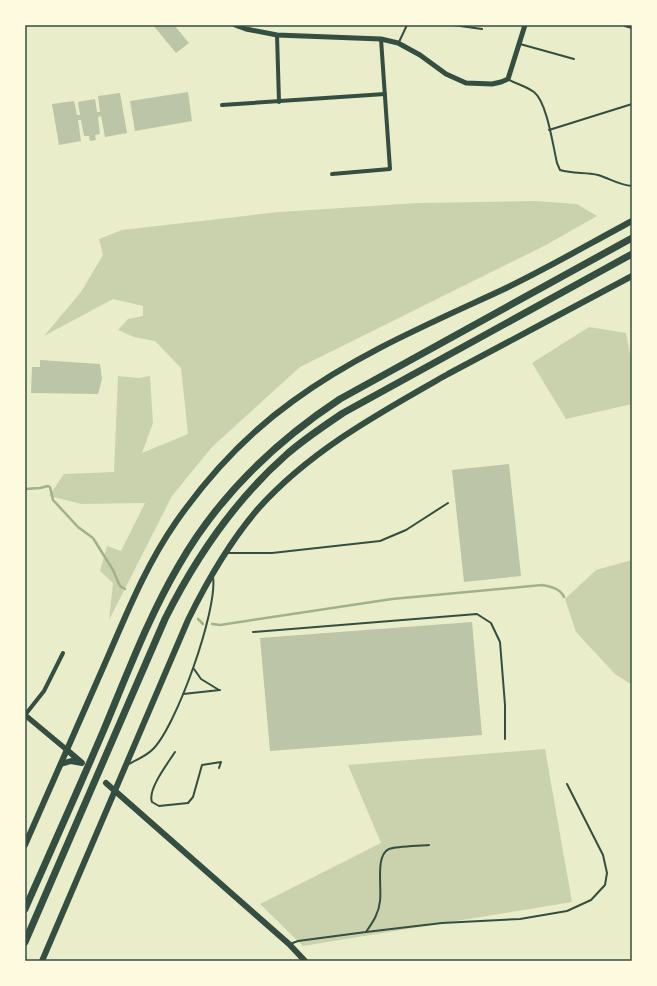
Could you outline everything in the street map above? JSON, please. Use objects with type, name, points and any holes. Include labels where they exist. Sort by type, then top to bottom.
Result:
[{"type":"highway","points":[[25,909],[134,658],[167,586],[195,539],[233,491],[277,446],[306,423],[340,400],[632,238]]},
{"type":"highway","points":[[25,942],[165,619],[180,589],[200,557],[219,528],[239,503],[262,478],[287,455],[315,432],[343,413],[632,254]]},
{"type":"main road","points":[[25,845],[147,569],[192,500],[208,480],[246,440],[293,400],[322,381],[410,333],[520,281],[632,221]]},
{"type":"main road","points":[[42,961],[182,634],[212,573],[239,532],[278,489],[327,448],[354,430],[443,377],[632,276]]},
{"type":"main road","points":[[25,715],[82,763],[71,761],[61,764]]},
{"type":"main road","points":[[111,800],[111,794],[106,783],[289,944],[305,961]]},
{"type":"street","points":[[239,26],[277,35],[381,39],[398,43],[420,55],[446,74],[466,83],[492,84],[508,79],[525,25]]},
{"type":"street","points":[[625,25],[632,27]]},
{"type":"street","points":[[277,35],[279,102]]},
{"type":"street","points":[[332,174],[390,169],[381,39]]},
{"type":"street","points":[[222,105],[385,94]]},
{"type":"street","points":[[25,715],[44,691],[63,653]]},
{"type":"lane","points":[[398,43],[407,25]]},
{"type":"lane","points":[[453,25],[482,29]]},
{"type":"lane","points":[[520,44],[574,59]]},
{"type":"lane","points":[[508,79],[533,92],[540,99],[544,108],[560,170],[598,175],[622,185],[632,186]]},
{"type":"lane","points":[[549,130],[632,104]]},
{"type":"lane","points":[[225,553],[272,553],[380,541],[406,530],[448,503]]},
{"type":"lane","points":[[126,766],[152,750],[166,732],[183,694],[194,669],[208,618],[214,583],[212,573]]},
{"type":"lane","points":[[253,632],[477,614],[491,623],[500,642],[505,705],[505,739]]},
{"type":"lane","points":[[183,694],[220,690],[201,679],[194,669]]},
{"type":"lane","points":[[175,752],[153,789],[150,797],[152,802],[159,806],[188,803],[193,797],[202,765],[221,762],[219,768]]},
{"type":"lane","points":[[289,944],[298,941],[442,923],[520,919],[567,911],[591,900],[605,885],[607,873],[603,855],[567,784]]},
{"type":"lane","points":[[366,932],[376,916],[380,902],[380,862],[384,852],[390,848],[429,845]]},
{"type":"green space","points":[[535,201],[577,204],[597,216],[546,245],[300,367],[212,447],[172,496],[109,620],[113,583],[100,571],[107,546],[121,551],[145,503],[82,504],[49,496],[64,474],[114,472],[118,376],[139,378],[150,376],[153,423],[142,453],[188,434],[181,368],[155,341],[134,337],[118,330],[128,319],[143,316],[143,306],[113,299],[44,336],[81,292],[103,255],[99,239],[122,230],[279,212],[418,203]]},
{"type":"green space","points":[[589,327],[626,333],[632,364],[632,404],[566,419],[532,363]]},
{"type":"green space","points":[[632,560],[632,685],[615,674],[576,632],[565,599],[596,570]]},
{"type":"green space","points":[[545,749],[572,902],[303,946],[260,904],[381,843],[348,765]]},
{"type":"building","points":[[153,25],[174,25],[189,43],[176,53]]},
{"type":"building","points":[[188,92],[192,121],[135,131],[130,101]]},
{"type":"building","points":[[120,93],[127,133],[105,137],[101,116],[98,117],[100,134],[95,135],[96,140],[90,141],[89,136],[84,136],[81,120],[78,120],[81,141],[59,145],[52,104],[74,101],[77,115],[80,115],[78,102],[95,99],[97,112],[100,112],[98,96]]},
{"type":"building","points":[[40,360],[100,364],[102,379],[98,394],[31,393],[32,367],[40,367]]},
{"type":"building","points":[[509,464],[521,576],[464,582],[452,470]]},
{"type":"building","points":[[472,622],[482,735],[270,751],[260,638]]},
{"type":"waterway","points":[[25,489],[50,487],[53,500],[78,527],[93,538],[113,570],[119,584],[125,589]]},
{"type":"waterway","points":[[212,624],[220,625],[392,599],[542,585],[558,590],[564,597]]},
{"type":"waterway","points":[[198,619],[203,624]]}]
